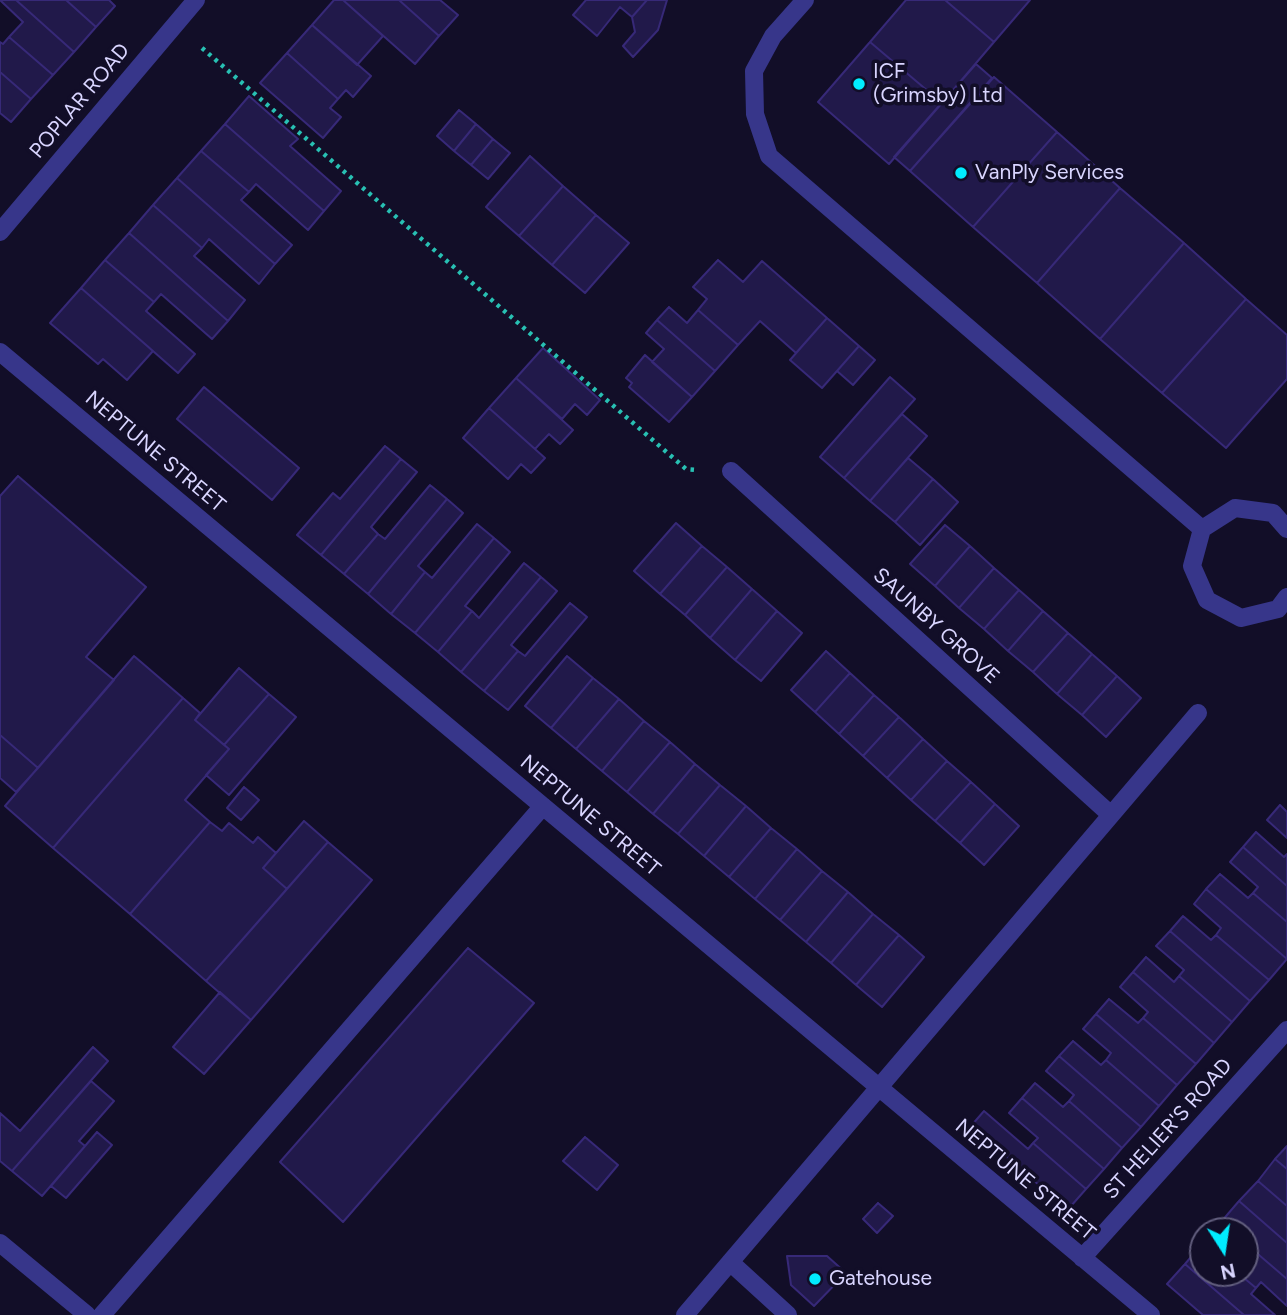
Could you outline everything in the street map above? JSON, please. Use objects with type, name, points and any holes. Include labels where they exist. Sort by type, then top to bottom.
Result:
[{"type":"street","name":"POPLAR ROAD","points":[[0,232],[196,0]]},
{"type":"street","points":[[805,0],[773,36],[754,71],[755,114],[769,156],[1202,529]]},
{"type":"street","name":"NEPTUNE STREET","points":[[0,352],[1151,1315]]},
{"type":"street","name":"SAUNBY GROVE","points":[[731,471],[1111,815]]},
{"type":"street","points":[[1287,528],[1273,513],[1235,508],[1202,529],[1192,566],[1207,600],[1241,618],[1278,609],[1287,597]]},
{"type":"street","points":[[685,1315],[1198,713]]},
{"type":"street","points":[[102,1315],[543,807]]},
{"type":"street","name":"ST HELIER'S ROAD","points":[[1083,1258],[1287,1030]]},
{"type":"street","points":[[0,1243],[87,1315]]},
{"type":"street","points":[[730,1262],[788,1315]]},
{"type":"path","points":[[174,25],[213,56],[686,469],[731,471]]},
{"type":"building","points":[[0,0],[16,0],[74,52],[53,75],[9,37],[23,22]]},
{"type":"building","points":[[16,0],[66,0],[96,27],[74,52]]},
{"type":"building","points":[[66,0],[109,0],[115,6],[96,27]]},
{"type":"building","points":[[334,0],[343,0],[383,36],[357,65],[312,25]]},
{"type":"building","points":[[343,0],[399,0],[439,36],[415,64]]},
{"type":"building","points":[[399,0],[440,0],[458,15],[439,36]]},
{"type":"building","points":[[586,0],[647,0],[632,17],[620,7],[597,36],[573,15]]},
{"type":"building","points":[[647,0],[667,0],[658,30],[633,57],[623,46],[635,32],[632,17]]},
{"type":"building","points":[[906,0],[945,0],[994,42],[942,103],[870,42]]},
{"type":"building","points":[[945,0],[1030,0],[994,42]]},
{"type":"building","points":[[312,25],[371,76],[353,97],[346,90],[338,99],[287,53]]},
{"type":"building","points":[[9,37],[53,75],[31,99],[0,72],[0,42],[3,44]]},
{"type":"building","points":[[870,42],[942,103],[889,164],[818,102]]},
{"type":"building","points":[[287,53],[338,99],[330,108],[341,117],[323,138],[260,83]]},
{"type":"building","points":[[976,64],[992,78],[910,171],[894,157]]},
{"type":"building","points":[[0,72],[31,99],[11,122],[0,113]]},
{"type":"building","points":[[994,77],[1057,132],[973,227],[910,171]]},
{"type":"building","points":[[249,96],[298,139],[290,146],[341,191],[324,211],[225,124]]},
{"type":"building","points":[[459,110],[476,124],[454,151],[437,136]]},
{"type":"building","points":[[225,124],[324,211],[308,230],[256,184],[249,192],[201,151]]},
{"type":"building","points":[[476,124],[493,139],[471,165],[454,151]]},
{"type":"building","points":[[1057,132],[1120,188],[1037,283],[973,227]]},
{"type":"building","points":[[493,139],[510,153],[488,179],[471,165]]},
{"type":"building","points":[[201,151],[249,192],[241,200],[292,245],[275,264],[177,178]]},
{"type":"building","points":[[530,156],[563,186],[519,236],[486,207]]},
{"type":"building","points":[[177,178],[275,264],[259,284],[209,239],[202,248],[153,205]]},
{"type":"building","points":[[563,186],[596,215],[552,265],[519,236]]},
{"type":"building","points":[[1120,188],[1184,243],[1100,339],[1037,283]]},
{"type":"building","points":[[153,205],[202,248],[194,256],[245,300],[228,321],[129,233]]},
{"type":"building","points":[[596,215],[629,243],[585,293],[552,265]]},
{"type":"building","points":[[129,233],[228,321],[212,339],[161,294],[154,302],[105,260]]},
{"type":"building","points":[[1184,243],[1246,299],[1162,393],[1100,339]]},
{"type":"building","points":[[105,260],[154,302],[146,311],[195,354],[178,373],[81,288]]},
{"type":"building","points":[[718,260],[743,282],[762,261],[827,318],[796,353],[760,321],[738,345],[698,310],[707,299],[693,287]]},
{"type":"building","points":[[81,288],[153,351],[127,380],[103,359],[98,364],[50,323]]},
{"type":"building","points":[[1246,299],[1287,335],[1287,379],[1226,448],[1162,393]]},
{"type":"building","points":[[669,307],[687,323],[698,310],[738,345],[715,371],[657,320]]},
{"type":"building","points":[[827,318],[859,346],[822,388],[790,360]]},
{"type":"building","points":[[657,320],[715,371],[692,397],[652,362],[664,349],[646,333]]},
{"type":"building","points":[[859,346],[875,360],[853,385],[837,371]]},
{"type":"building","points":[[543,348],[600,400],[587,415],[575,404],[562,419],[516,378]]},
{"type":"building","points":[[645,355],[692,397],[669,422],[629,387],[632,383],[626,378]]},
{"type":"building","points":[[890,377],[915,399],[844,478],[820,457]]},
{"type":"building","points":[[516,378],[573,430],[560,444],[549,434],[535,449],[489,408]]},
{"type":"building","points":[[204,387],[299,468],[272,500],[177,419]]},
{"type":"building","points":[[489,408],[545,458],[531,473],[521,464],[508,479],[463,438]]},
{"type":"building","points":[[902,414],[927,436],[870,501],[844,478]]},
{"type":"building","points":[[385,446],[401,459],[321,555],[297,535],[333,493],[340,499]]},
{"type":"building","points":[[908,458],[933,479],[895,522],[870,501]]},
{"type":"building","points":[[401,459],[417,472],[371,527],[378,534],[344,574],[321,555]]},
{"type":"building","points":[[18,476],[146,587],[86,657],[114,680],[38,768],[0,735],[0,496]]},
{"type":"building","points":[[933,479],[958,502],[920,545],[895,522]]},
{"type":"building","points":[[430,485],[447,499],[368,594],[344,574],[378,534],[385,539]]},
{"type":"building","points":[[447,499],[463,513],[418,566],[425,572],[391,614],[368,594]]},
{"type":"building","points":[[676,523],[702,546],[660,594],[634,571]]},
{"type":"building","points":[[477,524],[494,538],[415,633],[391,614],[425,572],[432,578]]},
{"type":"building","points":[[945,525],[970,546],[935,586],[910,564]]},
{"type":"building","points":[[494,538],[510,552],[465,606],[472,611],[438,652],[415,633]]},
{"type":"building","points":[[702,546],[727,567],[685,615],[660,594]]},
{"type":"building","points":[[970,546],[994,568],[959,608],[935,586]]},
{"type":"building","points":[[524,563],[541,577],[461,672],[438,652],[472,611],[479,618]]},
{"type":"building","points":[[727,567],[752,589],[710,638],[685,615]]},
{"type":"building","points":[[994,568],[1019,590],[984,629],[959,608]]},
{"type":"building","points":[[541,577],[557,591],[511,645],[518,651],[484,691],[461,672]]},
{"type":"building","points":[[752,589],[777,611],[735,660],[710,638]]},
{"type":"building","points":[[1019,590],[1043,611],[1008,651],[984,629]]},
{"type":"building","points":[[570,603],[587,617],[508,710],[484,691],[518,651],[525,656]]},
{"type":"building","points":[[777,611],[802,633],[761,681],[735,660]]},
{"type":"building","points":[[1043,611],[1068,633],[1033,672],[1008,651]]},
{"type":"building","points":[[1068,633],[1092,654],[1057,694],[1033,672]]},
{"type":"building","points":[[826,651],[850,673],[815,712],[791,690]]},
{"type":"building","points":[[1092,654],[1117,676],[1082,715],[1057,694]]},
{"type":"building","points":[[134,656],[183,698],[53,848],[5,806]]},
{"type":"building","points":[[567,656],[593,678],[551,728],[525,706]]},
{"type":"building","points":[[239,668],[269,694],[224,745],[195,720]]},
{"type":"building","points":[[850,673],[874,695],[839,734],[815,712]]},
{"type":"building","points":[[1117,676],[1141,698],[1106,737],[1082,715]]},
{"type":"building","points":[[593,678],[619,699],[576,749],[551,728]]},
{"type":"building","points":[[269,694],[296,717],[229,795],[206,775],[229,749],[224,745]]},
{"type":"building","points":[[874,695],[899,717],[863,756],[839,734]]},
{"type":"building","points":[[183,698],[200,713],[195,720],[229,749],[185,800],[210,822],[130,914],[53,848]]},
{"type":"building","points":[[619,699],[644,721],[602,771],[576,749]]},
{"type":"building","points":[[899,717],[923,739],[887,778],[863,756]]},
{"type":"building","points":[[644,721],[670,742],[627,792],[602,771]]},
{"type":"building","points":[[0,735],[38,768],[16,792],[0,778]]},
{"type":"building","points":[[923,739],[947,761],[911,800],[887,778]]},
{"type":"building","points":[[670,742],[695,764],[653,814],[627,792]]},
{"type":"building","points":[[947,761],[971,782],[935,821],[911,800]]},
{"type":"building","points":[[695,764],[720,785],[678,834],[653,814]]},
{"type":"building","points":[[971,782],[995,804],[960,843],[935,821]]},
{"type":"building","points":[[720,785],[746,806],[704,856],[678,834]]},
{"type":"building","points":[[244,787],[259,800],[241,820],[227,808]]},
{"type":"building","points":[[995,804],[1019,826],[984,865],[960,843]]},
{"type":"building","points":[[1280,805],[1287,812],[1287,838],[1267,820]]},
{"type":"building","points":[[746,806],[771,828],[729,877],[704,856]]},
{"type":"building","points":[[304,821],[328,842],[287,889],[263,868]]},
{"type":"building","points":[[210,822],[222,831],[229,823],[253,843],[258,837],[276,853],[263,868],[287,889],[206,981],[130,914]]},
{"type":"building","points":[[771,828],[797,849],[755,899],[729,877]]},
{"type":"building","points":[[1256,832],[1284,857],[1287,854],[1287,886],[1243,847]]},
{"type":"building","points":[[328,842],[372,880],[251,1020],[206,981]]},
{"type":"building","points":[[1243,847],[1287,886],[1287,922],[1253,893],[1258,887],[1230,862]]},
{"type":"building","points":[[797,849],[822,871],[780,920],[755,899]]},
{"type":"building","points":[[822,871],[848,892],[806,942],[780,920]]},
{"type":"building","points":[[1220,874],[1248,898],[1253,893],[1287,922],[1287,959],[1206,889]]},
{"type":"building","points":[[1206,889],[1287,959],[1269,980],[1216,935],[1221,928],[1194,904]]},
{"type":"building","points":[[848,892],[873,914],[831,963],[806,942]]},
{"type":"building","points":[[873,914],[899,935],[856,985],[831,963]]},
{"type":"building","points":[[1183,916],[1211,940],[1216,935],[1269,980],[1250,1001],[1170,931]]},
{"type":"building","points":[[1170,931],[1250,1001],[1232,1022],[1179,976],[1184,970],[1156,946]]},
{"type":"building","points":[[899,935],[924,957],[882,1007],[856,985]]},
{"type":"building","points":[[468,948],[534,1003],[343,1222],[280,1162]]},
{"type":"building","points":[[1146,957],[1174,982],[1179,976],[1232,1022],[1214,1043],[1133,972]]},
{"type":"building","points":[[1133,972],[1214,1043],[1196,1064],[1143,1018],[1148,1012],[1120,987]]},
{"type":"building","points":[[220,992],[251,1020],[204,1074],[173,1047]]},
{"type":"building","points":[[1109,999],[1138,1023],[1143,1018],[1196,1064],[1177,1085],[1096,1014]]},
{"type":"building","points":[[1096,1014],[1177,1085],[1159,1106],[1106,1060],[1111,1053],[1083,1029]]},
{"type":"building","points":[[1073,1041],[1101,1065],[1106,1060],[1159,1106],[1141,1127],[1059,1056]]},
{"type":"building","points":[[93,1047],[108,1061],[12,1171],[0,1161],[0,1113],[20,1131]]},
{"type":"building","points":[[1059,1056],[1141,1127],[1122,1148],[1069,1101],[1074,1095],[1046,1071]]},
{"type":"building","points":[[91,1081],[114,1101],[79,1141],[85,1146],[42,1196],[12,1171]]},
{"type":"building","points":[[1035,1083],[1063,1107],[1069,1101],[1122,1148],[1104,1169],[1022,1098]]},
{"type":"building","points":[[1022,1098],[1104,1169],[1086,1189],[1033,1143],[1038,1138],[1009,1113]]},
{"type":"building","points":[[984,1111],[1028,1149],[1033,1143],[1086,1189],[1071,1206],[1063,1206],[971,1126]]},
{"type":"building","points":[[97,1132],[112,1145],[66,1198],[51,1186]]},
{"type":"building","points":[[585,1137],[618,1165],[597,1190],[563,1161]]},
{"type":"building","points":[[1287,1146],[1287,1169],[1275,1159]]},
{"type":"building","points":[[1275,1159],[1287,1169],[1287,1206],[1258,1181]]},
{"type":"building","points":[[1258,1181],[1287,1206],[1287,1243],[1259,1217],[1239,1201]]},
{"type":"building","points":[[1239,1201],[1257,1217],[1225,1217]]},
{"type":"building","points":[[878,1203],[893,1216],[877,1233],[863,1219]]},
{"type":"building","points":[[1259,1218],[1287,1243],[1287,1279],[1259,1255]]},
{"type":"building","points":[[1259,1255],[1287,1279],[1287,1306],[1261,1282],[1259,1284]]},
{"type":"building","name":"Gatehouse","points":[[787,1256],[827,1256],[846,1273],[814,1306],[791,1285]]},
{"type":"building","points":[[1185,1264],[1189,1267],[1189,1287],[1212,1287],[1244,1315],[1203,1315],[1167,1284]]},
{"type":"building","points":[[1212,1287],[1255,1287],[1251,1294],[1275,1315],[1244,1315]]},
{"type":"place","name":"ICF (Grimsby) Ltd","points":[[859,84]]},
{"type":"place","name":"VanPly Services","points":[[961,173]]},
{"type":"place","name":"Gatehouse","points":[[815,1279]]}]
